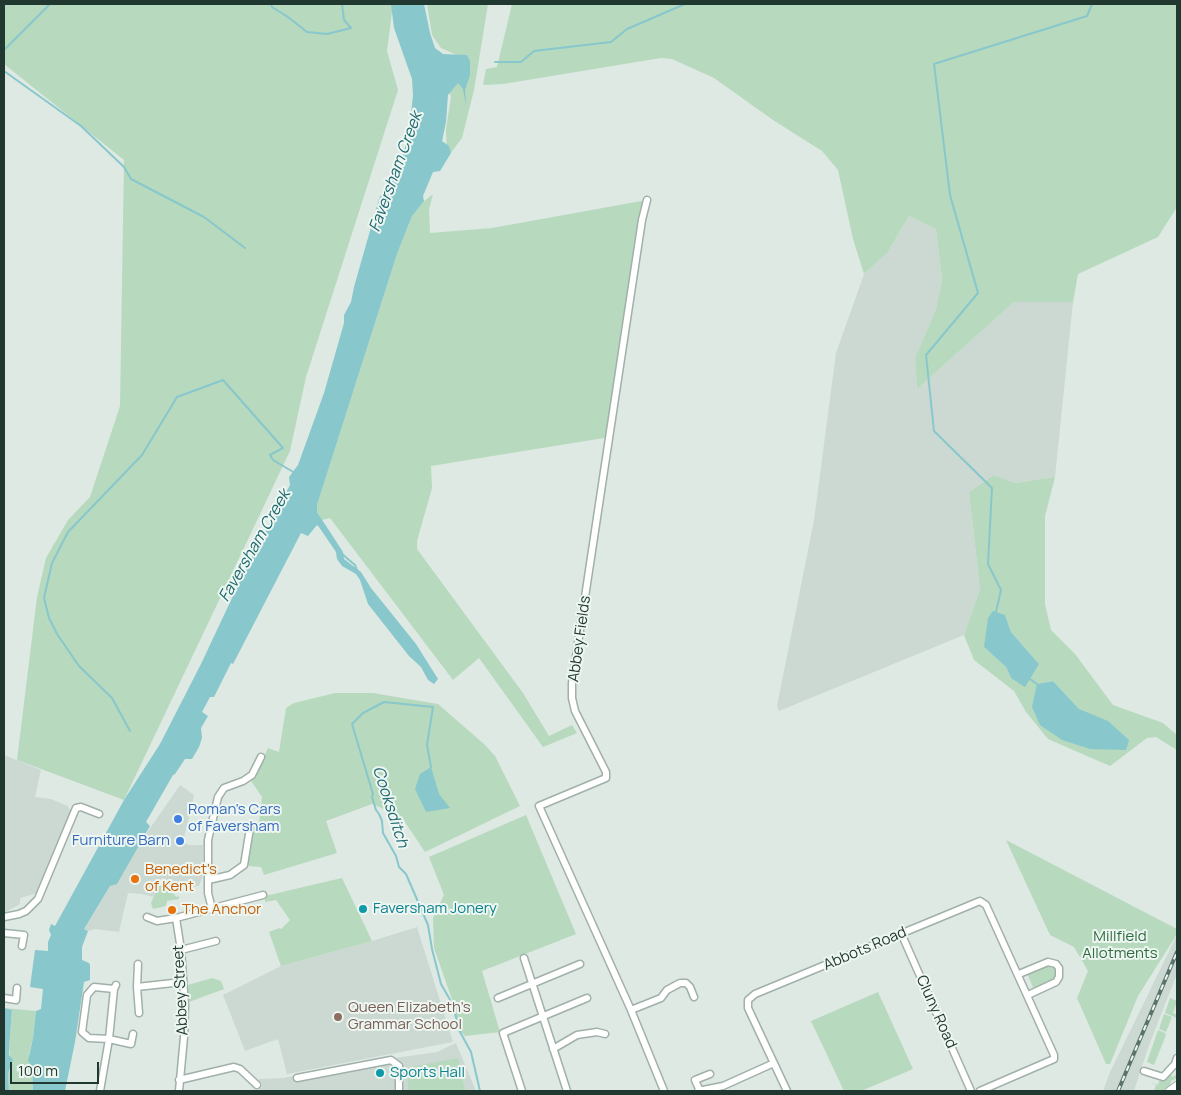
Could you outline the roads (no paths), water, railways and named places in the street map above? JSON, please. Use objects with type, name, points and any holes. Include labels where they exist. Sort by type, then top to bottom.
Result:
[{"type":"street","name":"Abbey Fields","points":[[647,200],[642,220],[572,683],[572,698],[575,711],[606,772],[606,778],[539,806],[631,1010],[664,1091]]},
{"type":"street","points":[[212,908],[208,893],[208,840],[218,797],[224,788],[243,781],[252,775],[261,757]]},
{"type":"street","points":[[4,917],[26,911],[38,899],[76,808],[81,807],[99,814]]},
{"type":"street","points":[[208,880],[230,875],[244,865],[250,828]]},
{"type":"street","points":[[147,917],[157,921],[176,918],[263,895]]},
{"type":"street","name":"Abbots Road","points":[[774,1063],[748,1008],[748,1000],[755,994],[980,901],[986,904],[1019,974]]},
{"type":"street","name":"Abbey Street","points":[[176,918],[181,950],[185,1006],[179,1091]]},
{"type":"street","points":[[4,933],[24,934],[22,946]]},
{"type":"street","name":"Cluny Road","points":[[901,934],[971,1091]]},
{"type":"street","points":[[181,950],[216,941]]},
{"type":"street","points":[[524,958],[567,1091]]},
{"type":"street","points":[[980,1091],[1054,1059],[1054,1055],[1028,995],[1019,974],[1048,962],[1053,962],[1059,968],[1060,977],[1056,982],[1028,995]]},
{"type":"street","points":[[138,964],[139,1013]]},
{"type":"street","points":[[498,998],[580,964]]},
{"type":"street","points":[[137,987],[182,982]]},
{"type":"street","points":[[631,1010],[661,998],[667,990],[680,983],[686,983],[694,997]]},
{"type":"street","points":[[100,1091],[109,1039],[115,987],[94,987],[87,995],[82,1025],[82,1032],[85,1036],[89,1038],[109,1039],[131,1044],[134,1034]]},
{"type":"street","points":[[4,998],[16,1000],[17,988]]},
{"type":"street","points":[[522,1091],[503,1033],[587,998]]},
{"type":"street","points":[[553,1049],[577,1035],[597,1029],[604,1034]]},
{"type":"street","points":[[297,1078],[391,1060],[399,1066],[399,1091]]},
{"type":"street","points":[[1144,1071],[1163,1077],[1177,1062]]},
{"type":"street","points":[[710,1074],[695,1080],[699,1091],[724,1086],[774,1063],[787,1091]]},
{"type":"street","points":[[179,1080],[234,1067],[240,1069],[255,1083]]},
{"type":"street","points":[[1170,1091],[1177,1086]]},
{"type":"water","name":"Faversham Creek","points":[[391,4],[424,4],[435,48],[443,54],[467,55],[470,61],[470,75],[465,90],[466,106],[463,89],[458,83],[448,95],[446,122],[442,141],[449,146],[451,153],[440,171],[433,172],[423,196],[424,201],[412,216],[397,254],[317,505],[317,512],[343,552],[344,559],[361,572],[371,588],[416,644],[438,679],[434,684],[428,680],[421,667],[409,656],[368,604],[360,580],[356,574],[342,566],[337,559],[336,552],[319,527],[317,525],[308,536],[301,533],[233,664],[231,663],[214,697],[210,697],[202,712],[208,716],[201,728],[202,738],[199,747],[192,759],[185,759],[173,775],[146,822],[150,826],[117,884],[110,886],[84,929],[88,931],[82,947],[82,960],[90,965],[90,980],[84,982],[65,1091],[33,1091],[32,1066],[28,1061],[36,1011],[41,1009],[43,989],[30,987],[35,950],[48,951],[51,924],[55,926],[124,800],[160,744],[201,664],[248,564],[290,485],[289,477],[298,465],[324,393],[344,323],[344,315],[351,302],[379,199],[405,148],[413,95],[412,79],[394,28]]},
{"type":"water","points":[[993,611],[1005,615],[1011,632],[1039,664],[1025,687],[1011,678],[1006,667],[984,647],[988,618]]},
{"type":"water","points":[[1053,681],[1079,709],[1108,721],[1129,740],[1126,750],[1090,749],[1062,740],[1040,725],[1032,707],[1037,684]]},
{"type":"water","points":[[431,767],[439,794],[450,808],[426,812],[415,789],[420,774]]},
{"type":"water","points":[[4,1008],[12,1010],[9,1055],[13,1060],[8,1074],[9,1091],[4,1091]]},
{"type":"waterway","points":[[4,50],[50,4]]},
{"type":"waterway","points":[[271,4],[272,7],[307,32],[327,34],[351,28]]},
{"type":"waterway","points":[[342,4],[344,20],[351,28]]},
{"type":"waterway","points":[[495,62],[521,62],[534,51],[611,42],[627,29],[685,4]]},
{"type":"waterway","points":[[996,612],[1001,590],[988,564],[992,488],[934,431],[926,355],[978,293],[950,195],[934,64],[1087,16],[1092,4]]},
{"type":"waterway","points":[[4,71],[81,126],[124,167],[131,179],[204,217],[245,248]]},
{"type":"waterway","points":[[130,731],[112,698],[79,666],[57,634],[49,618],[44,598],[52,563],[68,532],[142,455],[177,397],[223,380],[283,448],[270,455],[273,460],[295,473]]},
{"type":"waterway","points":[[342,554],[355,565],[357,570]]},
{"type":"waterway","points":[[1030,679],[1037,684]]},
{"type":"waterway","name":"Cooksditch","points":[[431,767],[427,745],[433,707],[384,702],[363,713],[352,724],[376,810],[382,821],[383,833],[396,856],[399,867],[406,874],[428,925],[441,984],[453,1005],[459,1030],[471,1052],[480,1091]]},
{"type":"railway","points":[[1118,1091],[1177,952]]},
{"type":"place","name":"Roman's Cars of Faversham","points":[[178,819]]},
{"type":"place","name":"Furniture Barn","points":[[180,841]]},
{"type":"place","name":"Benedict's of Kent","points":[[135,879]]},
{"type":"place","name":"Faversham Jonery","points":[[363,909]]},
{"type":"place","name":"The Anchor","points":[[172,910]]},
{"type":"place","name":"Queen Elizabeth's Grammar School","points":[[338,1017]]},
{"type":"place","name":"Sports Hall","points":[[380,1073]]},
{"type":"park label","name":"Millfield Allotments","points":[[1120,946]]}]
